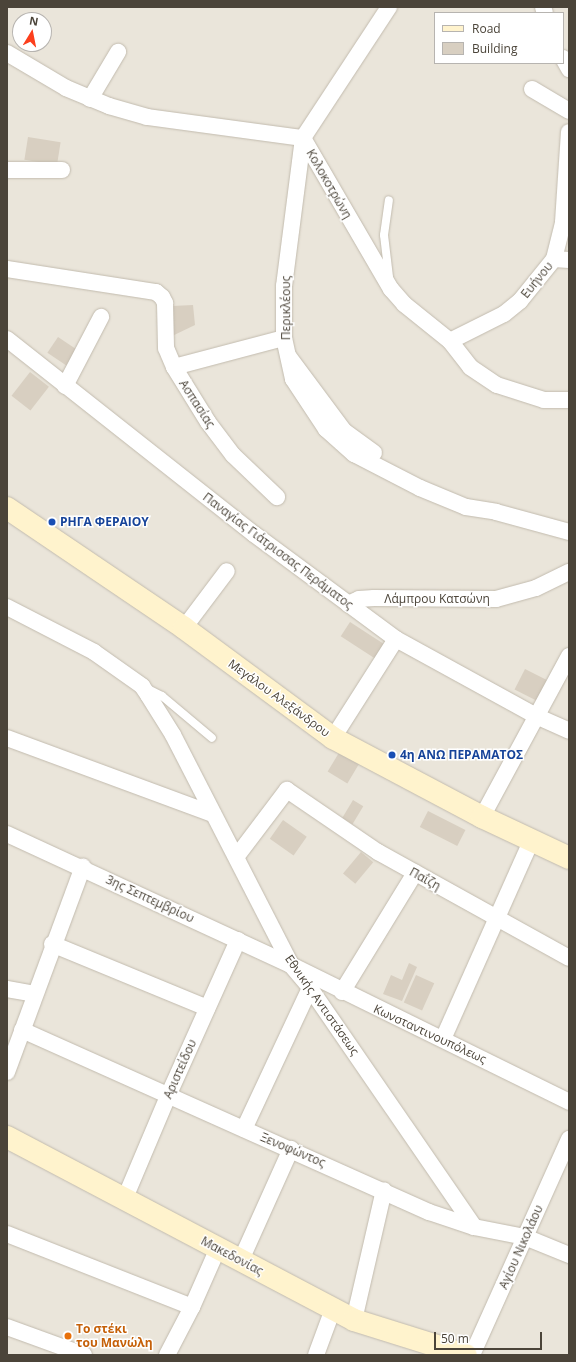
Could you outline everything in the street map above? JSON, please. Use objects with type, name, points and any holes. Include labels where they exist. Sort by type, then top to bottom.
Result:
[{"type":"street","name":"Περικλέους","points":[[388,7],[303,138],[284,286],[284,338],[293,379],[298,390],[326,429],[341,444],[399,478],[466,508],[496,512],[569,532]]},
{"type":"street","points":[[90,99],[118,52]]},
{"type":"street","name":"Κολοκοτρώνη","points":[[7,53],[66,88],[90,99],[147,117],[303,138],[391,289],[417,317],[450,341],[470,366],[497,385],[544,400],[569,400]]},
{"type":"street","points":[[564,60],[569,69]]},
{"type":"street","points":[[532,89],[569,111]]},
{"type":"street","name":"Ευήνου","points":[[450,341],[504,314],[520,301],[562,260],[569,132]]},
{"type":"street","points":[[7,170],[62,170]]},
{"type":"street","name":"Ασπασίας","points":[[7,269],[156,292],[165,303],[166,348],[174,367],[208,422],[233,455],[277,497]]},
{"type":"street","points":[[65,386],[101,317]]},
{"type":"street","points":[[174,367],[284,338]]},
{"type":"street","name":"Παναγίας Γιάτρισσας Περάματος","points":[[7,339],[254,534],[396,639],[536,716],[569,730]]},
{"type":"street","name":"Μεγάλου Αλεξάνδρου","points":[[7,508],[184,628],[333,738],[482,817],[569,858]]},
{"type":"street","points":[[184,628],[227,571]]},
{"type":"street","name":"Λάμπρου Κατσώνη","points":[[348,604],[359,599],[374,598],[496,599],[536,588],[569,572]]},
{"type":"street","points":[[7,607],[94,652],[142,686]]},
{"type":"street","points":[[333,738],[396,639]]},
{"type":"street","points":[[482,817],[569,656]]},
{"type":"street","name":"Εθνικής Αντιστάσεως","points":[[142,686],[156,708],[237,856],[291,966],[310,988],[474,1227]]},
{"type":"street","points":[[7,738],[213,814]]},
{"type":"street","name":"Παΐζη","points":[[237,856],[287,790],[378,852],[569,958]]},
{"type":"street","name":"3ης Σεπτεμβρίου","points":[[7,834],[83,867],[291,966]]},
{"type":"street","points":[[443,1039],[495,918],[531,841]]},
{"type":"street","points":[[7,1072],[52,944],[83,867]]},
{"type":"street","points":[[342,992],[415,873]]},
{"type":"street","name":"Αριστείδου","points":[[125,1198],[168,1096],[238,940]]},
{"type":"street","points":[[52,944],[207,1008]]},
{"type":"street","name":"Κωνσταντινουπόλεως","points":[[291,966],[342,992],[443,1039],[569,1102]]},
{"type":"street","points":[[244,1129],[310,988]]},
{"type":"street","points":[[7,989],[35,994]]},
{"type":"street","name":"Ξενοφώντος","points":[[22,1030],[168,1096],[384,1190],[429,1212],[474,1227],[525,1236],[569,1255]]},
{"type":"street","name":"Μακεδονίας","points":[[7,1137],[354,1320],[466,1355]]},
{"type":"street","name":"Αγίου Νικολάου","points":[[472,1355],[569,1139]]},
{"type":"street","points":[[241,1260],[291,1149]]},
{"type":"street","points":[[354,1320],[384,1190]]},
{"type":"street","points":[[7,1234],[192,1307]]},
{"type":"street","points":[[167,1355],[192,1307],[218,1248]]},
{"type":"street","points":[[316,1355],[333,1309]]},
{"type":"street","points":[[7,1327],[84,1355]]},
{"type":"lane","points":[[389,200],[384,235],[391,289]]},
{"type":"lane","points":[[142,686],[162,696],[212,738]]},
{"type":"shaded area","points":[[7,7],[569,7],[569,1355],[7,1355]]},
{"type":"building","points":[[28,137],[61,142],[57,165],[24,160]]},
{"type":"building","points":[[193,305],[195,325],[170,337],[172,306]]},
{"type":"building","points":[[58,337],[80,352],[70,368],[47,353]]},
{"type":"building","points":[[30,372],[49,387],[30,410],[12,396]]},
{"type":"building","points":[[350,622],[388,647],[378,661],[341,636]]},
{"type":"building","points":[[525,669],[547,680],[537,701],[515,689]]},
{"type":"building","points":[[340,751],[360,763],[347,783],[328,772]]},
{"type":"building","points":[[353,800],[363,806],[352,824],[342,818]]},
{"type":"building","points":[[428,811],[465,830],[457,846],[420,827]]},
{"type":"building","points":[[283,820],[307,837],[294,855],[270,839]]},
{"type":"building","points":[[361,852],[373,862],[355,884],[343,873]]},
{"type":"building","points":[[409,963],[417,967],[402,1001],[383,994],[391,975],[402,980]]},
{"type":"building","points":[[416,975],[434,983],[422,1011],[404,1002]]},
{"type":"place","name":"ΡΗΓΑ ΦΕΡΑΙΟΥ","points":[[52,522]]},
{"type":"place","name":"4η ΑΝΩ ΠΕΡΑΜΑΤΟΣ","points":[[392,755]]},
{"type":"place","name":"Το στέκι του Μανώλη","points":[[68,1336]]}]
